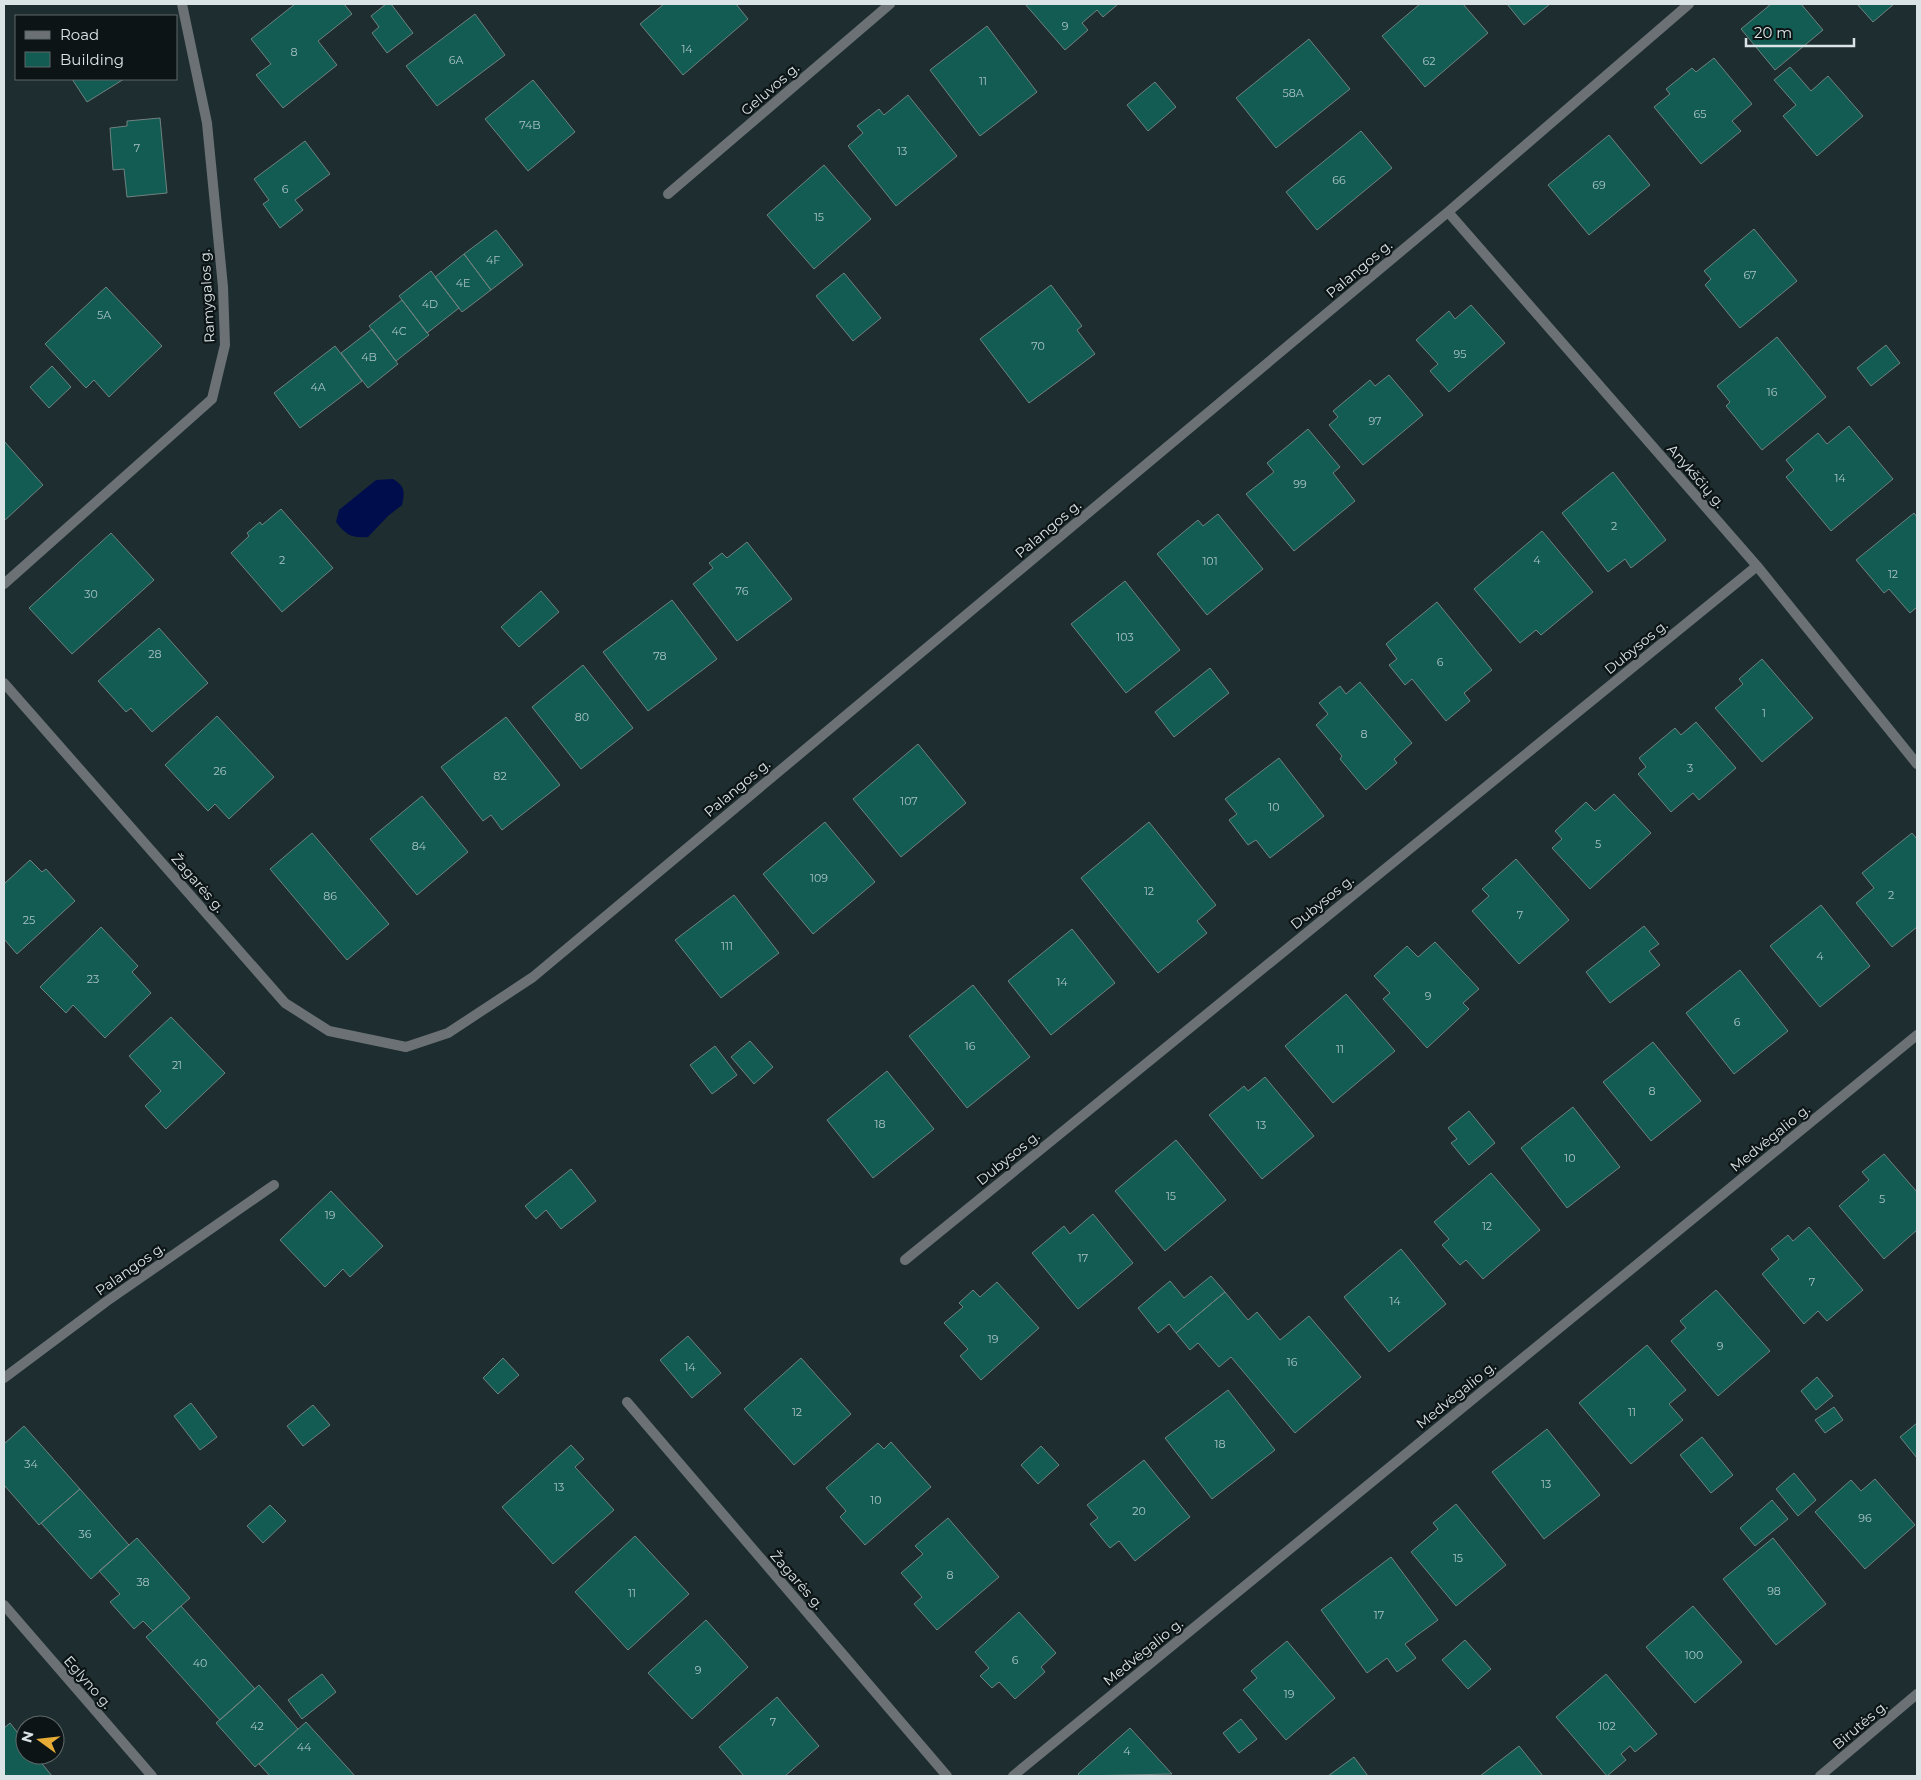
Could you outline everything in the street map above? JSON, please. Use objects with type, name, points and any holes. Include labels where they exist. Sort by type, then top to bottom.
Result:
[{"type":"street","name":"Ramygalos g.","points":[[4,584],[212,399],[225,345],[223,287],[208,123],[182,4]]},
{"type":"street","name":"Geluvos g.","points":[[668,194],[890,4]]},
{"type":"street","name":"Palangos g.","points":[[406,1047],[448,1033],[533,977],[1448,212],[1689,4]]},
{"type":"street","name":"Anykščių g.","points":[[1448,212],[1757,566],[1917,764]]},
{"type":"street","name":"Dubysos g.","points":[[905,1260],[1757,566]]},
{"type":"street","name":"Žagarės g.","points":[[4,684],[285,1003],[329,1031],[406,1047]]},
{"type":"street","name":"Medvėgalio g.","points":[[1013,1776],[1917,1035]]},
{"type":"street","name":"Palangos g.","points":[[4,1378],[107,1301],[274,1185]]},
{"type":"street","name":"Žagarės g.","points":[[627,1402],[947,1776]]},
{"type":"street","name":"Eglyno g.","points":[[4,1605],[152,1776]]},
{"type":"street","name":"Birutės g.","points":[[1820,1776],[1917,1694]]},
{"type":"shaded area","points":[[393,479],[402,487],[404,496],[402,505],[388,516],[368,537],[349,535],[343,530],[336,522],[339,510],[376,480]]},
{"type":"building","points":[[295,4],[344,4],[352,14],[318,41],[337,65],[283,108],[256,75],[271,64],[251,39]]},
{"type":"building","points":[[386,4],[391,4],[413,33],[387,53],[372,33],[379,27],[371,16]]},
{"type":"building","points":[[664,4],[736,4],[748,19],[683,75],[640,24]]},
{"type":"building","points":[[1025,4],[1118,4],[1103,17],[1097,10],[1082,23],[1088,30],[1065,50]]},
{"type":"building","points":[[1420,4],[1463,4],[1488,33],[1425,87],[1382,36]]},
{"type":"building","points":[[1507,4],[1550,4],[1524,25]]},
{"type":"building","points":[[1771,4],[1801,4],[1823,30],[1775,70],[1741,29]]},
{"type":"building","points":[[1857,4],[1894,4],[1873,22]]},
{"type":"building","points":[[475,14],[505,55],[437,106],[406,66]]},
{"type":"building","points":[[987,26],[1037,92],[980,136],[930,70]]},
{"type":"building","points":[[1309,39],[1350,89],[1276,148],[1236,98]]},
{"type":"building","points":[[1714,58],[1752,104],[1732,121],[1741,131],[1701,164],[1654,107],[1670,94],[1666,89],[1692,68],[1696,72]]},
{"type":"building","points":[[1790,67],[1811,91],[1828,76],[1863,116],[1817,156],[1783,116],[1796,105],[1774,80]]},
{"type":"building","points":[[73,80],[122,80],[87,102]]},
{"type":"building","points":[[533,80],[575,132],[528,171],[485,119]]},
{"type":"building","points":[[1155,82],[1176,107],[1148,131],[1127,105]]},
{"type":"building","points":[[908,95],[957,156],[896,206],[848,146],[863,133],[857,126],[879,109],[884,115]]},
{"type":"building","points":[[160,118],[167,193],[127,197],[124,169],[113,170],[110,128],[127,126],[127,121]]},
{"type":"building","points":[[1361,131],[1392,168],[1317,230],[1286,192]]},
{"type":"building","points":[[1609,135],[1650,185],[1589,235],[1548,185]]},
{"type":"building","points":[[305,141],[330,174],[295,200],[303,210],[280,228],[263,204],[269,200],[254,179]]},
{"type":"building","points":[[824,165],[871,219],[814,269],[767,215]]},
{"type":"building","points":[[1754,229],[1797,281],[1740,328],[1705,285],[1711,279],[1704,271]]},
{"type":"building","points":[[496,230],[523,265],[491,290],[464,254]]},
{"type":"building","points":[[464,254],[491,290],[462,312],[435,277]]},
{"type":"building","points":[[431,271],[459,308],[427,333],[399,296]]},
{"type":"building","points":[[844,273],[881,318],[853,341],[816,296]]},
{"type":"building","points":[[1051,285],[1082,326],[1077,330],[1095,354],[1029,403],[980,339]]},
{"type":"building","points":[[106,287],[162,346],[109,397],[94,380],[86,388],[45,344]]},
{"type":"building","points":[[402,300],[429,335],[396,361],[369,326]]},
{"type":"building","points":[[1471,305],[1505,343],[1449,392],[1430,371],[1438,364],[1416,340],[1449,311],[1455,319]]},
{"type":"building","points":[[372,329],[398,364],[368,388],[341,353]]},
{"type":"building","points":[[1777,337],[1826,397],[1762,450],[1726,406],[1730,402],[1717,386]]},
{"type":"building","points":[[1886,345],[1900,363],[1871,386],[1857,368]]},
{"type":"building","points":[[335,346],[362,381],[300,428],[274,393]]},
{"type":"building","points":[[52,366],[71,387],[49,408],[30,387]]},
{"type":"building","points":[[1389,375],[1423,415],[1363,465],[1329,425],[1338,417],[1333,411],[1370,380],[1375,386]]},
{"type":"building","points":[[1849,426],[1893,479],[1831,531],[1786,477],[1794,470],[1786,460],[1818,433],[1827,444]]},
{"type":"building","points":[[1308,429],[1340,467],[1333,473],[1355,501],[1294,551],[1246,494],[1274,472],[1267,463]]},
{"type":"building","points":[[4,441],[43,485],[4,521]]},
{"type":"building","points":[[1613,472],[1666,540],[1631,568],[1625,559],[1608,572],[1562,513]]},
{"type":"building","points":[[281,509],[333,568],[282,612],[231,553],[249,536],[247,533],[260,522],[262,525]]},
{"type":"building","points":[[1914,513],[1917,517],[1917,607],[1910,613],[1889,589],[1884,593],[1856,560]]},
{"type":"building","points":[[1218,514],[1263,569],[1207,615],[1157,554],[1198,520],[1203,526]]},
{"type":"building","points":[[1542,531],[1593,592],[1541,635],[1536,630],[1520,643],[1474,589]]},
{"type":"building","points":[[111,533],[154,580],[72,654],[29,608]]},
{"type":"building","points":[[747,542],[792,599],[737,641],[693,584],[713,568],[709,563],[722,553],[727,558]]},
{"type":"building","points":[[1125,581],[1180,650],[1126,693],[1071,624]]},
{"type":"building","points":[[541,591],[559,612],[519,647],[501,627]]},
{"type":"building","points":[[672,600],[717,659],[648,711],[603,652]]},
{"type":"building","points":[[1437,602],[1492,670],[1464,693],[1470,701],[1446,721],[1412,679],[1405,685],[1389,665],[1397,659],[1386,644]]},
{"type":"building","points":[[159,628],[208,683],[152,732],[131,708],[126,712],[98,681]]},
{"type":"building","points":[[1762,659],[1813,718],[1762,762],[1715,708],[1743,684],[1739,679]]},
{"type":"building","points":[[583,665],[633,728],[581,769],[532,707]]},
{"type":"building","points":[[1210,668],[1229,693],[1174,737],[1155,712]]},
{"type":"building","points":[[1360,682],[1412,743],[1394,759],[1397,763],[1366,790],[1340,759],[1342,756],[1316,725],[1328,714],[1319,703],[1340,686],[1346,694]]},
{"type":"building","points":[[217,716],[274,777],[229,819],[215,804],[208,811],[165,765]]},
{"type":"building","points":[[506,717],[560,785],[502,830],[491,815],[483,821],[441,767]]},
{"type":"building","points":[[1696,722],[1736,768],[1699,800],[1693,793],[1671,812],[1638,774],[1646,767],[1639,758],[1675,728],[1681,735]]},
{"type":"building","points":[[918,744],[966,803],[901,857],[853,799]]},
{"type":"building","points":[[1279,758],[1324,816],[1270,858],[1256,840],[1248,845],[1229,820],[1237,814],[1225,799]]},
{"type":"building","points":[[1614,794],[1651,833],[1590,889],[1552,848],[1562,839],[1555,831],[1586,802],[1595,811]]},
{"type":"building","points":[[422,796],[468,852],[417,895],[370,839]]},
{"type":"building","points":[[825,822],[875,882],[813,934],[763,874]]},
{"type":"building","points":[[1149,822],[1216,905],[1197,921],[1207,933],[1158,973],[1081,878]]},
{"type":"building","points":[[312,833],[389,924],[347,960],[270,869]]},
{"type":"building","points":[[1912,833],[1917,839],[1917,927],[1892,947],[1856,903],[1874,888],[1862,873]]},
{"type":"building","points":[[1516,859],[1569,920],[1519,964],[1472,911],[1489,896],[1482,889]]},
{"type":"building","points":[[30,860],[42,872],[46,869],[75,901],[17,954],[4,939],[4,884]]},
{"type":"building","points":[[734,895],[779,953],[721,998],[675,940]]},
{"type":"building","points":[[1821,905],[1870,966],[1820,1007],[1770,946]]},
{"type":"building","points":[[1644,926],[1659,944],[1649,951],[1660,965],[1610,1003],[1586,972]]},
{"type":"building","points":[[101,927],[138,966],[132,972],[151,993],[105,1038],[73,1005],[66,1013],[40,987]]},
{"type":"building","points":[[1072,929],[1115,983],[1051,1035],[1008,981]]},
{"type":"building","points":[[1435,942],[1479,989],[1463,1003],[1469,1009],[1427,1048],[1383,999],[1390,993],[1374,976],[1407,946],[1418,957]]},
{"type":"building","points":[[1740,970],[1788,1031],[1734,1074],[1686,1013]]},
{"type":"building","points":[[973,985],[1030,1057],[967,1108],[909,1036]]},
{"type":"building","points":[[1346,994],[1395,1051],[1333,1103],[1285,1046]]},
{"type":"building","points":[[171,1017],[225,1073],[166,1129],[145,1106],[161,1091],[129,1056]]},
{"type":"building","points":[[750,1041],[773,1067],[754,1084],[731,1057]]},
{"type":"building","points":[[1653,1042],[1701,1101],[1651,1141],[1603,1082]]},
{"type":"building","points":[[715,1046],[737,1075],[712,1094],[690,1065]]},
{"type":"building","points":[[887,1071],[934,1129],[873,1178],[827,1120]]},
{"type":"building","points":[[1265,1077],[1314,1136],[1262,1179],[1209,1115],[1244,1086],[1248,1091]]},
{"type":"building","points":[[1573,1107],[1620,1167],[1567,1208],[1521,1148]]},
{"type":"building","points":[[1469,1111],[1495,1143],[1469,1165],[1451,1143],[1457,1139],[1448,1128]]},
{"type":"building","points":[[1176,1140],[1226,1200],[1165,1251],[1115,1191]]},
{"type":"building","points":[[1884,1154],[1917,1192],[1917,1230],[1884,1259],[1839,1206],[1869,1180],[1862,1172]]},
{"type":"building","points":[[571,1169],[596,1201],[561,1229],[546,1210],[536,1219],[525,1206]]},
{"type":"building","points":[[1491,1173],[1540,1230],[1483,1279],[1466,1260],[1460,1265],[1442,1245],[1449,1239],[1434,1222]]},
{"type":"building","points":[[331,1191],[383,1246],[350,1277],[343,1269],[325,1287],[280,1240]]},
{"type":"building","points":[[1093,1214],[1133,1263],[1078,1309],[1032,1253],[1064,1226],[1070,1234]]},
{"type":"building","points":[[1809,1227],[1863,1290],[1827,1321],[1818,1311],[1804,1324],[1762,1274],[1779,1259],[1771,1249],[1788,1235],[1793,1241]]},
{"type":"building","points":[[1401,1249],[1446,1304],[1389,1352],[1344,1297]]},
{"type":"building","points":[[1211,1276],[1225,1292],[1176,1333],[1169,1324],[1158,1333],[1138,1308],[1170,1281],[1184,1298]]},
{"type":"building","points":[[997,1282],[1039,1328],[981,1380],[960,1356],[968,1349],[944,1323],[963,1307],[959,1303],[973,1290],[980,1297]]},
{"type":"building","points":[[1716,1290],[1770,1351],[1718,1396],[1671,1341],[1686,1328],[1680,1321]]},
{"type":"building","points":[[1225,1292],[1248,1320],[1257,1312],[1280,1340],[1309,1316],[1361,1377],[1295,1433],[1231,1357],[1219,1367],[1198,1343],[1190,1350],[1176,1333]]},
{"type":"building","points":[[688,1336],[721,1373],[692,1398],[660,1360]]},
{"type":"building","points":[[1647,1345],[1686,1390],[1669,1404],[1683,1420],[1631,1464],[1579,1403]]},
{"type":"building","points":[[503,1358],[519,1375],[498,1394],[483,1378]]},
{"type":"building","points":[[801,1358],[851,1414],[794,1465],[744,1409]]},
{"type":"building","points":[[1817,1377],[1833,1396],[1816,1410],[1801,1391]]},
{"type":"building","points":[[1228,1390],[1275,1450],[1212,1499],[1165,1438]]},
{"type":"building","points":[[191,1403],[217,1437],[200,1450],[174,1416]]},
{"type":"building","points":[[313,1405],[330,1425],[303,1446],[287,1426]]},
{"type":"building","points":[[1834,1407],[1843,1420],[1825,1433],[1815,1420]]},
{"type":"building","points":[[1917,1423],[1917,1458],[1900,1437]]},
{"type":"building","points":[[24,1426],[80,1489],[39,1525],[4,1485],[4,1444]]},
{"type":"building","points":[[1547,1429],[1600,1495],[1544,1539],[1492,1472]]},
{"type":"building","points":[[1702,1437],[1733,1475],[1711,1493],[1680,1455]]},
{"type":"building","points":[[891,1442],[931,1487],[865,1545],[840,1517],[846,1511],[826,1488],[878,1443],[884,1449]]},
{"type":"building","points":[[571,1445],[584,1459],[575,1467],[614,1510],[553,1564],[502,1507]]},
{"type":"building","points":[[1041,1446],[1059,1465],[1038,1484],[1021,1465]]},
{"type":"building","points":[[1144,1460],[1190,1517],[1135,1561],[1119,1541],[1110,1548],[1090,1524],[1098,1518],[1087,1505]]},
{"type":"building","points":[[1794,1473],[1816,1500],[1798,1516],[1776,1489]]},
{"type":"building","points":[[1875,1479],[1915,1525],[1865,1569],[1815,1512],[1851,1480],[1861,1491]]},
{"type":"building","points":[[80,1489],[129,1545],[91,1579],[41,1523]]},
{"type":"building","points":[[1772,1500],[1788,1519],[1755,1546],[1740,1528]]},
{"type":"building","points":[[1456,1504],[1506,1565],[1456,1606],[1411,1552],[1438,1529],[1433,1523]]},
{"type":"building","points":[[270,1505],[286,1521],[263,1543],[247,1526]]},
{"type":"building","points":[[948,1518],[999,1577],[937,1630],[914,1604],[922,1597],[901,1573],[923,1554],[915,1546]]},
{"type":"building","points":[[635,1536],[689,1594],[628,1650],[575,1592]]},
{"type":"building","points":[[137,1538],[190,1598],[153,1631],[143,1621],[134,1629],[110,1602],[120,1594],[99,1571]]},
{"type":"building","points":[[1773,1538],[1826,1604],[1776,1645],[1723,1579]]},
{"type":"building","points":[[1391,1557],[1438,1620],[1405,1644],[1416,1658],[1397,1672],[1387,1658],[1367,1673],[1321,1610]]},
{"type":"building","points":[[181,1606],[255,1689],[220,1720],[146,1637]]},
{"type":"building","points":[[1693,1606],[1742,1662],[1695,1703],[1646,1647]]},
{"type":"building","points":[[1019,1612],[1056,1653],[1041,1667],[1045,1672],[1015,1699],[999,1682],[992,1688],[980,1676],[989,1668],[975,1652]]},
{"type":"building","points":[[706,1620],[748,1667],[692,1719],[648,1673]]},
{"type":"building","points":[[1465,1640],[1491,1669],[1468,1689],[1442,1660]]},
{"type":"building","points":[[1287,1641],[1335,1698],[1286,1740],[1243,1690],[1257,1678],[1251,1671]]},
{"type":"building","points":[[322,1674],[336,1692],[302,1719],[288,1700]]},
{"type":"building","points":[[1606,1674],[1657,1734],[1635,1752],[1630,1746],[1621,1754],[1626,1760],[1607,1776],[1556,1717]]},
{"type":"building","points":[[259,1685],[298,1729],[255,1767],[216,1723]]},
{"type":"building","points":[[777,1697],[819,1746],[785,1776],[744,1776],[719,1747]]},
{"type":"building","points":[[1241,1719],[1257,1739],[1239,1753],[1223,1733]]},
{"type":"building","points":[[306,1722],[355,1776],[270,1776],[259,1764]]},
{"type":"building","points":[[10,1723],[15,1729],[15,1765],[43,1765],[52,1776],[4,1776],[4,1728]]},
{"type":"building","points":[[1130,1728],[1172,1774],[1080,1776],[1078,1774]]},
{"type":"building","points":[[1519,1746],[1543,1776],[1480,1776]]},
{"type":"building","points":[[1354,1757],[1368,1776],[1328,1776]]}]
